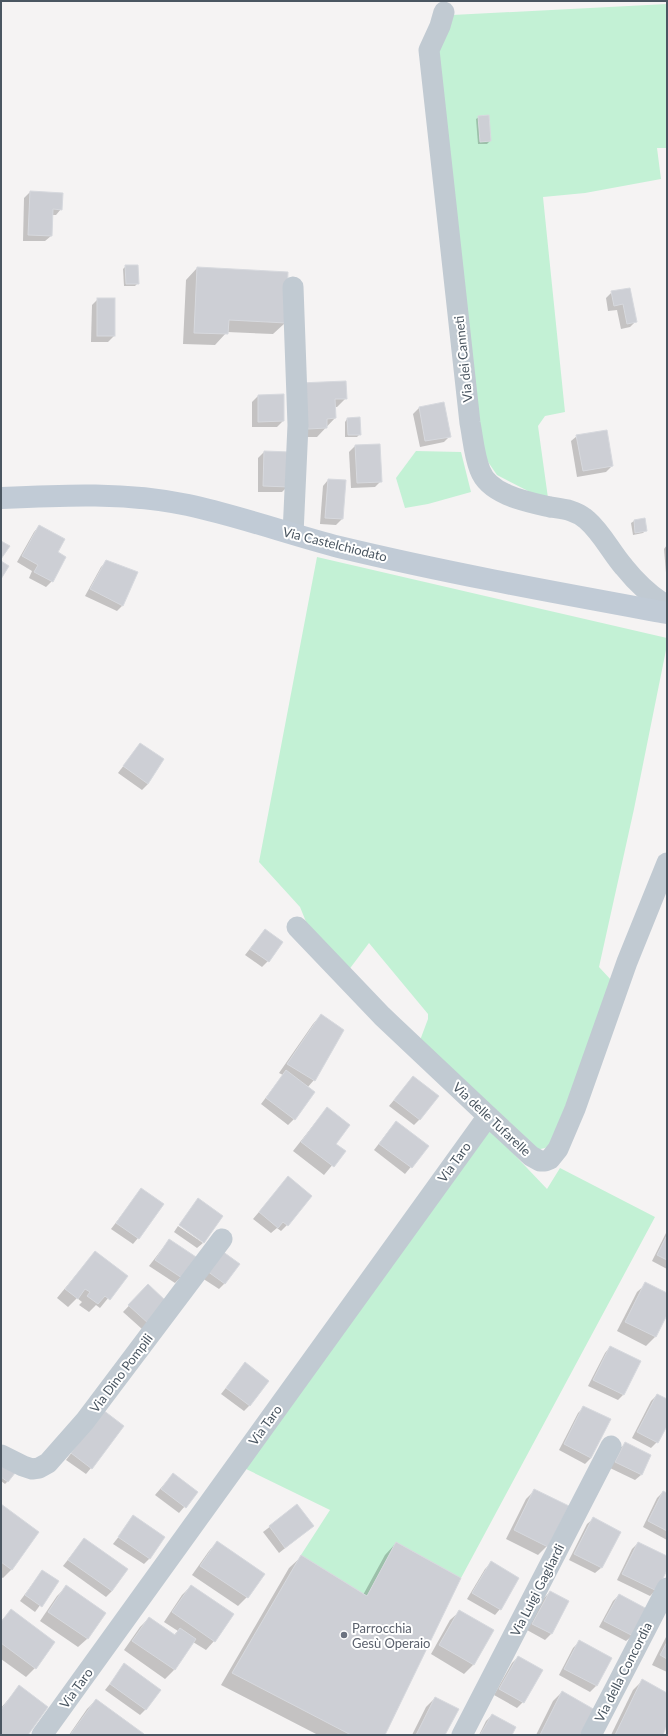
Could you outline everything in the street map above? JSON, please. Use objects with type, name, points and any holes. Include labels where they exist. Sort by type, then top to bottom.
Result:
[{"type":"street","name":"Via dei Canneti","points":[[444,12],[440,26],[429,50],[470,423],[480,470],[490,484],[509,494],[537,504],[568,510],[584,518],[598,531],[624,568],[643,587],[667,606]]},
{"type":"street","points":[[293,287],[298,425],[293,534]]},
{"type":"street","name":"Via Castelchiodato","points":[[1,498],[88,494],[155,499],[200,508],[339,546],[510,584],[667,613]]},
{"type":"street","name":"Via delle Tufarelle","points":[[297,927],[382,1016],[531,1156],[540,1161],[545,1161],[554,1155],[575,1109],[627,962],[667,863]]},
{"type":"street","name":"Via Taro","points":[[42,1735],[488,1116]]},
{"type":"street","name":"Via Dino Pompili","points":[[1,1455],[28,1468],[39,1468],[48,1463],[85,1421],[222,1240]]},
{"type":"street","name":"Via Luigi Gagliardi","points":[[462,1735],[611,1446]]},
{"type":"street","name":"Via della Concordia","points":[[591,1735],[667,1588]]},
{"type":"green space","points":[[667,4],[667,148],[657,148],[661,179],[585,193],[543,197],[565,412],[545,416],[538,426],[548,498],[530,492],[497,475],[484,456],[434,48],[452,15]]},
{"type":"green space","points":[[416,451],[461,452],[471,492],[428,504],[405,508],[396,478]]},
{"type":"green space","points":[[317,557],[667,638],[667,645],[634,809],[599,967],[612,981],[553,1143],[545,1148],[536,1150],[419,1043],[428,1019],[428,1014],[369,943],[348,971],[309,929],[300,907],[259,862]]},
{"type":"green space","points":[[490,1129],[547,1189],[560,1168],[655,1217],[461,1578],[396,1542],[367,1596],[301,1555],[330,1510],[244,1468]]},
{"type":"building","points":[[489,115],[491,141],[480,142],[478,116]]},
{"type":"building","points":[[30,191],[63,193],[62,210],[53,209],[52,236],[28,235]]},
{"type":"building","points":[[125,265],[138,265],[139,284],[126,284]]},
{"type":"building","points":[[197,267],[288,272],[286,323],[229,320],[228,334],[194,333]]},
{"type":"building","points":[[630,288],[637,322],[627,324],[623,304],[614,306],[611,291]]},
{"type":"building","points":[[97,298],[115,298],[115,336],[97,336]]},
{"type":"building","points":[[346,381],[347,399],[335,399],[336,418],[327,419],[327,428],[308,429],[300,383]]},
{"type":"building","points":[[284,394],[284,421],[258,422],[258,395]]},
{"type":"building","points":[[444,402],[451,437],[425,441],[419,407]]},
{"type":"building","points":[[360,417],[361,435],[348,435],[347,418]]},
{"type":"building","points":[[607,430],[613,466],[583,471],[576,435]]},
{"type":"building","points":[[380,444],[382,482],[357,483],[355,445]]},
{"type":"building","points":[[264,451],[290,452],[289,487],[263,486]]},
{"type":"building","points":[[328,479],[346,480],[343,519],[325,518]]},
{"type":"building","points":[[645,518],[647,531],[635,533],[634,520]]},
{"type":"building","points":[[39,525],[65,539],[58,552],[66,557],[53,582],[34,572],[38,565],[22,556]]},
{"type":"building","points":[[1,541],[10,546],[1,559]]},
{"type":"building","points":[[106,560],[138,572],[123,606],[90,589]]},
{"type":"building","points":[[1,561],[9,566],[1,579]]},
{"type":"building","points":[[140,743],[164,759],[148,784],[123,766]]},
{"type":"building","points":[[265,929],[283,942],[269,962],[250,949]]},
{"type":"building","points":[[321,1014],[344,1030],[315,1081],[287,1064]]},
{"type":"building","points":[[286,1070],[315,1092],[295,1120],[266,1098]]},
{"type":"building","points":[[413,1076],[439,1096],[420,1120],[394,1100]]},
{"type":"building","points":[[327,1107],[350,1125],[336,1144],[346,1151],[334,1167],[301,1142]]},
{"type":"building","points":[[396,1121],[429,1146],[412,1168],[379,1144]]},
{"type":"building","points":[[288,1176],[312,1196],[288,1226],[283,1222],[278,1228],[259,1212]]},
{"type":"building","points":[[141,1188],[164,1204],[139,1239],[116,1223]]},
{"type":"building","points":[[198,1198],[223,1216],[204,1243],[179,1225]]},
{"type":"building","points":[[667,1235],[667,1260],[657,1255]]},
{"type":"building","points":[[169,1239],[196,1257],[182,1278],[155,1260]]},
{"type":"building","points":[[95,1251],[128,1276],[110,1300],[105,1296],[98,1304],[87,1296],[90,1292],[85,1289],[78,1299],[65,1289]]},
{"type":"building","points":[[222,1251],[240,1264],[225,1284],[207,1271]]},
{"type":"building","points":[[645,1282],[667,1293],[667,1315],[656,1337],[625,1322]]},
{"type":"building","points":[[148,1284],[168,1303],[149,1324],[128,1305]]},
{"type":"building","points":[[610,1346],[641,1361],[624,1395],[593,1380]]},
{"type":"building","points":[[245,1362],[269,1381],[250,1406],[226,1388]]},
{"type":"building","points":[[657,1394],[667,1399],[667,1426],[658,1443],[637,1432]]},
{"type":"building","points":[[583,1406],[611,1419],[591,1458],[564,1444]]},
{"type":"building","points":[[103,1410],[124,1426],[92,1469],[71,1453]]},
{"type":"building","points":[[625,1442],[651,1455],[642,1475],[615,1462]]},
{"type":"building","points":[[1,1464],[15,1473],[8,1482],[1,1477]]},
{"type":"building","points":[[173,1473],[198,1492],[186,1508],[161,1489]]},
{"type":"building","points":[[534,1489],[569,1506],[548,1547],[514,1530]]},
{"type":"building","points":[[663,1491],[667,1493],[667,1531],[648,1521]]},
{"type":"building","points":[[1,1504],[39,1532],[12,1570],[1,1562]]},
{"type":"building","points":[[297,1504],[314,1526],[285,1548],[269,1526]]},
{"type":"building","points":[[133,1515],[165,1537],[150,1559],[118,1537]]},
{"type":"building","points":[[593,1517],[621,1532],[602,1568],[574,1554]]},
{"type":"building","points":[[84,1538],[128,1569],[112,1591],[68,1560]]},
{"type":"building","points":[[217,1541],[265,1574],[248,1598],[200,1566]]},
{"type":"building","name":"Parrocchia Gesù Operaio","points":[[396,1542],[461,1578],[385,1735],[351,1735],[232,1673],[301,1555],[367,1596]]},
{"type":"building","points":[[638,1542],[667,1556],[667,1570],[657,1591],[622,1574]]},
{"type":"building","points":[[491,1561],[519,1578],[501,1610],[472,1593]]},
{"type":"building","points":[[42,1570],[59,1581],[42,1607],[25,1595]]},
{"type":"building","points":[[66,1585],[106,1613],[88,1639],[48,1612]]},
{"type":"building","points":[[191,1585],[234,1614],[215,1642],[172,1612]]},
{"type":"building","points":[[550,1591],[569,1601],[552,1634],[532,1624]]},
{"type":"building","points":[[619,1594],[647,1609],[633,1636],[604,1621]]},
{"type":"building","points":[[11,1609],[55,1642],[36,1669],[1,1643],[1,1622]]},
{"type":"building","points":[[459,1610],[494,1630],[474,1665],[439,1645]]},
{"type":"building","points":[[149,1617],[175,1635],[180,1628],[196,1639],[175,1670],[132,1641]]},
{"type":"building","points":[[579,1640],[612,1658],[597,1686],[564,1669]]},
{"type":"building","points":[[667,1642],[667,1659],[660,1655]]},
{"type":"building","points":[[518,1656],[543,1670],[524,1703],[499,1689]]},
{"type":"building","points":[[124,1663],[161,1690],[146,1710],[110,1684]]},
{"type":"building","points":[[642,1679],[667,1693],[667,1725],[663,1735],[615,1735]]},
{"type":"building","points":[[19,1685],[48,1707],[28,1735],[3,1735],[1,1734],[1,1710]]},
{"type":"building","points":[[562,1691],[595,1710],[580,1735],[540,1735]]},
{"type":"building","points":[[435,1697],[459,1709],[445,1735],[416,1735]]},
{"type":"building","points":[[96,1699],[144,1734],[70,1735]]},
{"type":"building","points":[[492,1714],[516,1727],[512,1735],[480,1735]]},
{"type":"place","name":"Parrocchia Gesù Operaio","points":[[344,1635]]}]
